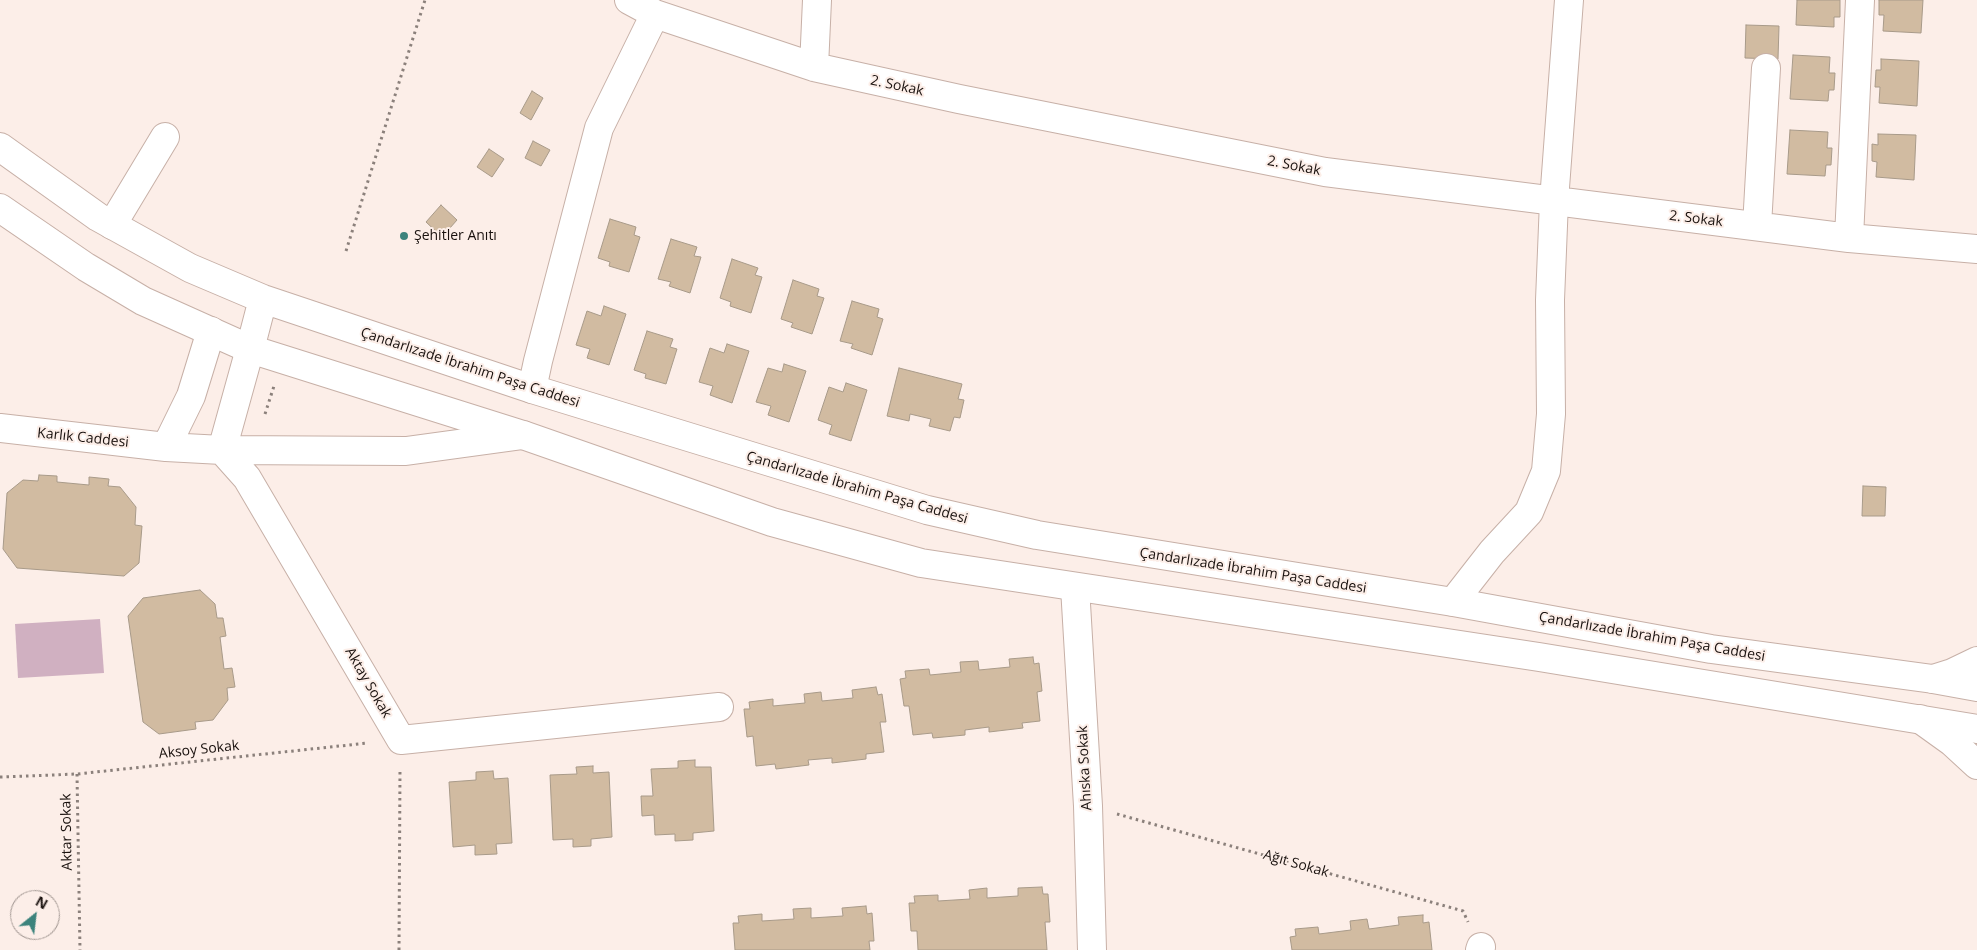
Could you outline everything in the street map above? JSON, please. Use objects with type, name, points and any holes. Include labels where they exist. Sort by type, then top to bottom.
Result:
[{"type":"street","name":"2. Sokak","points":[[629,0],[655,14],[814,67],[959,99],[1325,172],[1849,238],[1977,249]]},
{"type":"street","points":[[814,67],[817,0]]},
{"type":"street","points":[[1453,602],[1492,552],[1529,512],[1546,471],[1551,414],[1550,300],[1554,201],[1569,0]]},
{"type":"street","points":[[1849,238],[1860,0]]},
{"type":"street","points":[[532,389],[536,366],[599,128],[655,14]]},
{"type":"street","points":[[1756,226],[1766,68]]},
{"type":"street","points":[[112,225],[166,137]]},
{"type":"street","name":"Çandarlızade İbrahim Paşa Caddesi","points":[[0,147],[98,218],[190,268],[263,299],[532,389],[927,510],[1037,535],[1453,602],[1711,649],[1933,679],[1977,687]]},
{"type":"street","points":[[0,208],[86,267],[142,301],[250,349],[523,435],[772,522],[921,563],[1548,659],[1977,729]]},
{"type":"street","points":[[222,450],[263,299]]},
{"type":"street","points":[[166,447],[192,396],[211,331]]},
{"type":"street","name":"Karlık Caddesi","points":[[0,428],[166,447],[222,450],[406,451],[523,435]]},
{"type":"street","name":"Aktay Sokak","points":[[222,450],[247,478],[401,740]]},
{"type":"street","name":"Ahıska Sokak","points":[[1076,587],[1088,806],[1092,950]]},
{"type":"street","points":[[1933,679],[1952,673],[1977,661]]},
{"type":"street","points":[[401,740],[718,707]]},
{"type":"street","points":[[1920,719],[1952,742],[1977,765]]},
{"type":"path","points":[[346,251],[425,0]]},
{"type":"path","points":[[265,415],[276,381]]},
{"type":"path","points":[[399,950],[401,740]]},
{"type":"path","name":"Aksoy Sokak","points":[[0,777],[77,774],[401,740]]},
{"type":"path","name":"Aktar Sokak","points":[[77,774],[80,950]]},
{"type":"path","name":"Ağıt Sokak","points":[[1088,806],[1463,912],[1481,949]]},
{"type":"shaded area","points":[[100,619],[104,673],[18,678],[15,624]]},
{"type":"building","points":[[1797,0],[1840,0],[1840,17],[1834,17],[1834,27],[1796,25]]},
{"type":"building","points":[[1879,0],[1923,0],[1921,33],[1883,31],[1884,15],[1879,15]]},
{"type":"building","points":[[1746,25],[1779,26],[1778,59],[1745,58]]},
{"type":"building","points":[[1793,55],[1830,57],[1829,73],[1835,73],[1834,90],[1829,90],[1828,101],[1790,99]]},
{"type":"building","points":[[1881,59],[1919,61],[1917,106],[1879,103],[1880,87],[1875,87],[1876,70],[1881,70]]},
{"type":"building","points":[[532,91],[543,98],[531,120],[520,113]]},
{"type":"building","points":[[1790,130],[1828,132],[1827,148],[1832,148],[1831,165],[1826,165],[1825,176],[1787,174]]},
{"type":"building","points":[[1878,134],[1916,135],[1914,180],[1876,177],[1877,162],[1872,161],[1872,144],[1878,145]]},
{"type":"building","points":[[533,141],[550,150],[541,166],[525,158]]},
{"type":"building","points":[[489,149],[504,159],[492,177],[477,167]]},
{"type":"building","points":[[441,205],[457,220],[442,237],[426,222]]},
{"type":"building","points":[[610,219],[636,227],[634,235],[640,237],[629,272],[609,266],[610,262],[598,258]]},
{"type":"building","points":[[671,239],[697,247],[694,256],[701,257],[690,293],[669,286],[671,282],[658,279]]},
{"type":"building","points":[[732,259],[758,268],[755,275],[762,277],[751,313],[730,306],[731,302],[720,298]]},
{"type":"building","points":[[793,280],[819,289],[817,296],[824,298],[812,334],[791,327],[793,323],[781,319]]},
{"type":"building","points":[[852,301],[879,309],[877,317],[883,319],[872,355],[851,348],[853,344],[840,341]]},
{"type":"building","points":[[604,306],[626,314],[609,365],[587,358],[590,349],[576,345],[587,311],[601,316]]},
{"type":"building","points":[[647,331],[673,339],[670,347],[677,349],[666,384],[645,378],[646,374],[634,370]]},
{"type":"building","points":[[727,344],[749,351],[732,403],[710,395],[713,386],[699,382],[710,348],[724,353]]},
{"type":"building","points":[[784,364],[806,371],[789,422],[768,415],[771,406],[756,402],[768,368],[782,372]]},
{"type":"building","points":[[899,368],[962,384],[958,399],[964,400],[960,418],[954,417],[950,431],[929,426],[931,419],[910,414],[909,421],[887,416]]},
{"type":"building","points":[[846,383],[867,390],[851,441],[829,434],[832,425],[818,420],[829,387],[843,392]]},
{"type":"building","points":[[39,475],[57,476],[57,482],[89,485],[89,477],[109,479],[108,486],[120,487],[136,507],[135,525],[142,526],[139,563],[124,576],[17,568],[3,549],[7,493],[23,480],[38,481]]},
{"type":"building","points":[[1863,486],[1886,487],[1885,516],[1862,516]]},
{"type":"building","points":[[200,590],[215,604],[217,618],[223,618],[226,636],[220,637],[224,669],[232,668],[235,687],[227,688],[228,700],[213,720],[195,722],[196,729],[159,734],[143,722],[128,616],[143,598]]},
{"type":"building","points":[[1033,657],[1034,664],[1039,663],[1042,691],[1037,692],[1040,721],[1022,723],[1023,728],[989,732],[989,727],[965,730],[965,735],[933,738],[932,733],[913,735],[909,706],[904,706],[900,679],[906,678],[905,671],[929,669],[930,675],[961,672],[960,662],[978,661],[979,670],[1010,667],[1009,659]]},
{"type":"building","points":[[876,687],[878,695],[882,694],[886,722],[880,722],[884,752],[866,754],[866,759],[832,763],[832,758],[808,760],[809,765],[776,769],[775,764],[756,766],[753,736],[747,737],[744,709],[750,709],[749,702],[773,699],[773,706],[805,703],[804,694],[821,692],[822,701],[853,698],[852,690]]},
{"type":"building","points":[[695,760],[695,767],[711,767],[714,831],[693,833],[693,840],[675,841],[675,834],[655,835],[654,815],[642,816],[641,796],[653,796],[651,769],[678,768],[678,761]]},
{"type":"building","points":[[593,766],[593,773],[609,772],[612,837],[591,839],[591,846],[573,847],[573,839],[553,840],[550,775],[577,774],[576,767]]},
{"type":"building","points":[[493,771],[494,779],[508,778],[512,843],[496,844],[497,854],[475,855],[475,845],[453,847],[449,782],[476,780],[476,772]]},
{"type":"building","points":[[1042,887],[1043,894],[1048,894],[1050,922],[1045,922],[1047,950],[918,950],[917,931],[911,931],[909,903],[915,903],[914,896],[938,895],[938,901],[970,899],[969,890],[987,888],[987,898],[1018,896],[1018,888]]},
{"type":"building","points":[[866,906],[867,914],[872,913],[874,941],[869,941],[870,950],[735,950],[733,923],[739,923],[738,916],[762,914],[762,921],[794,919],[793,909],[811,908],[811,918],[843,916],[842,908]]},
{"type":"building","points":[[1423,915],[1423,923],[1429,922],[1432,950],[1292,950],[1290,937],[1296,936],[1295,929],[1318,927],[1319,934],[1351,930],[1350,921],[1367,919],[1369,929],[1399,925],[1398,917]]},
{"type":"place","name":"Şehitler Anıtı","points":[[404,236]]}]
